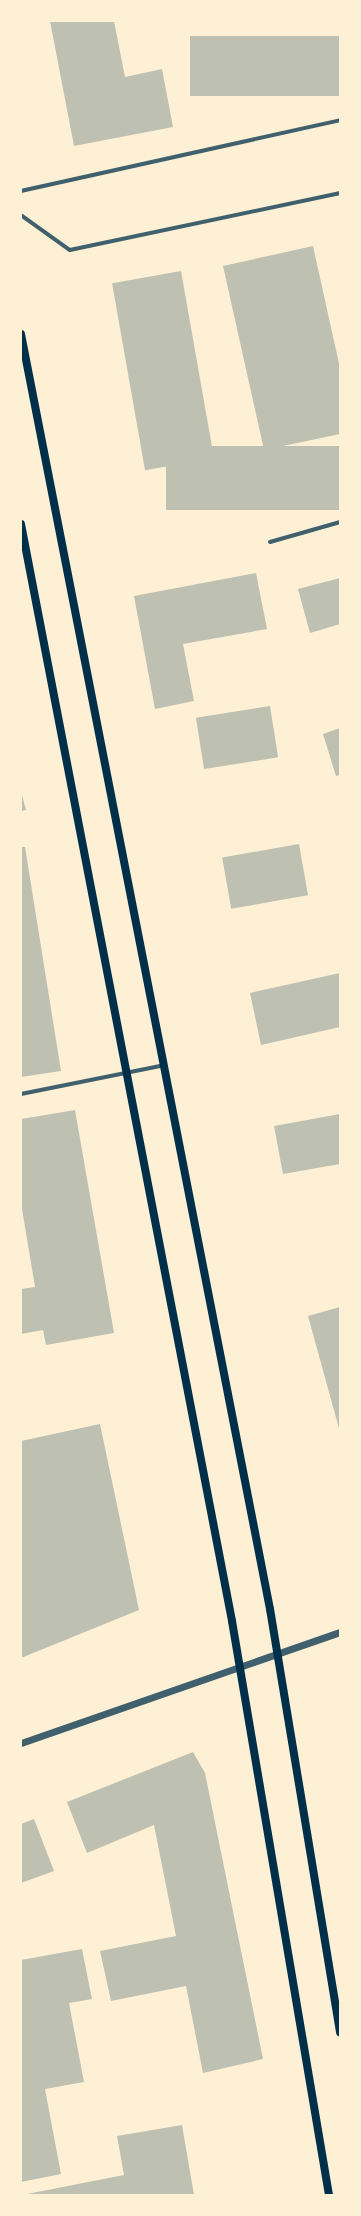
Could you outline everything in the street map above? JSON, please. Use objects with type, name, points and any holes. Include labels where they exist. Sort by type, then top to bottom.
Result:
[{"type":"main road","points":[[21,334],[165,1064],[277,1652],[340,2032]]},
{"type":"main road","points":[[21,524],[240,1665],[329,2195]]},
{"type":"street","points":[[21,191],[340,120]]},
{"type":"street","points":[[21,215],[70,250],[340,193]]},
{"type":"street","points":[[270,542],[340,522]]},
{"type":"street","points":[[21,1094],[165,1064]]},
{"type":"street","points":[[21,1743],[277,1652],[340,1632]]},
{"type":"building","points":[[50,21],[114,21],[125,77],[162,69],[173,127],[74,146]]},
{"type":"building","points":[[190,36],[340,36],[340,96],[190,96]]},
{"type":"building","points":[[313,246],[340,368],[340,434],[264,450],[223,266]]},
{"type":"building","points":[[181,271],[214,458],[145,470],[112,283]]},
{"type":"building","points":[[166,446],[340,446],[340,510],[166,510]]},
{"type":"building","points":[[256,573],[267,629],[183,644],[194,701],[155,709],[134,596]]},
{"type":"building","points":[[340,578],[340,624],[310,633],[298,589]]},
{"type":"building","points":[[270,706],[278,757],[204,769],[196,718]]},
{"type":"building","points":[[340,728],[340,775],[336,776],[323,734]]},
{"type":"building","points":[[21,791],[26,810],[21,811]]},
{"type":"building","points":[[299,844],[308,895],[231,909],[222,858]]},
{"type":"building","points":[[21,847],[25,847],[61,1071],[21,1077]]},
{"type":"building","points":[[340,973],[340,1027],[261,1045],[250,993]]},
{"type":"building","points":[[75,1110],[114,1333],[46,1345],[43,1330],[21,1334],[21,1289],[35,1287],[21,1203],[21,1119]]},
{"type":"building","points":[[340,1114],[340,1164],[283,1174],[274,1126]]},
{"type":"building","points":[[340,1307],[340,1432],[308,1316]]},
{"type":"building","points":[[100,1424],[139,1610],[21,1658],[21,1441]]},
{"type":"building","points":[[193,1752],[205,1773],[263,2059],[203,2073],[186,1986],[111,2001],[100,1951],[176,1936],[154,1825],[87,1853],[67,1802]]},
{"type":"building","points":[[34,1819],[54,1871],[21,1883],[21,1824]]},
{"type":"building","points":[[82,1949],[92,1999],[69,2003],[84,2082],[45,2089],[61,2174],[21,2182],[21,1960]]},
{"type":"building","points":[[182,2125],[194,2195],[22,2195],[124,2175],[117,2136]]}]
